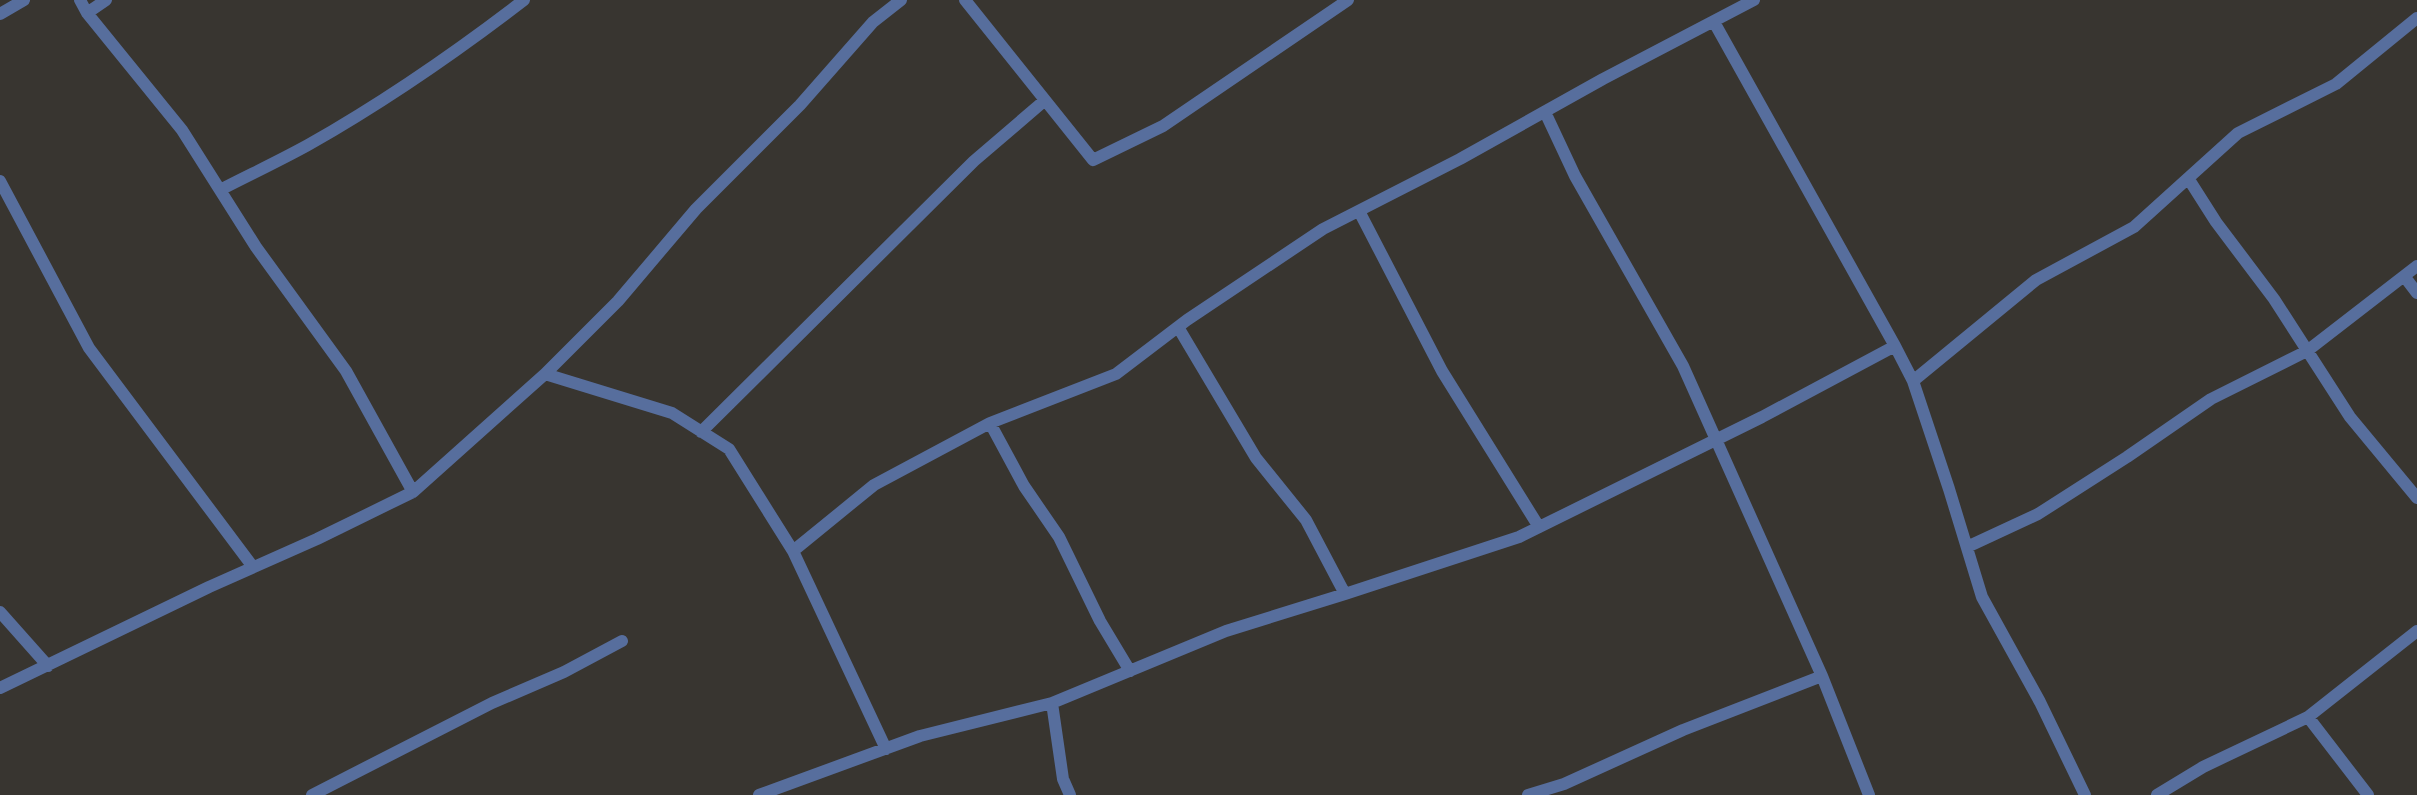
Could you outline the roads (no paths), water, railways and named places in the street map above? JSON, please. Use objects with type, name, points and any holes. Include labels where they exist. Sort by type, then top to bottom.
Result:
[{"type":"street","points":[[0,14],[24,0]]},
{"type":"street","points":[[80,0],[87,13],[182,130],[256,248],[346,371],[413,492]]},
{"type":"street","points":[[87,13],[106,0]]},
{"type":"street","points":[[220,190],[307,146],[382,101],[457,52],[524,0]]},
{"type":"street","points":[[0,688],[413,492],[545,374],[618,302],[696,209],[800,106],[873,22],[901,0]]},
{"type":"street","points":[[965,0],[1093,160],[1163,126],[1348,0]]},
{"type":"street","points":[[793,551],[874,485],[990,423],[1116,374],[1178,327],[1323,229],[1460,159],[1754,0]]},
{"type":"street","points":[[1913,381],[2036,280],[2134,228],[2238,133],[2336,84],[2417,18]]},
{"type":"street","points":[[1714,22],[1896,346],[1913,381],[1968,547],[1982,597],[2040,702],[2085,795]]},
{"type":"street","points":[[701,432],[974,161],[1044,101]]},
{"type":"street","points":[[1546,112],[1575,176],[1683,366],[1822,676],[1870,795]]},
{"type":"street","points":[[2188,178],[2216,222],[2274,299],[2350,417],[2417,498]]},
{"type":"street","points":[[0,180],[89,348],[253,567]]},
{"type":"street","points":[[1359,211],[1442,370],[1539,527]]},
{"type":"street","points":[[1968,547],[2038,514],[2127,457],[2211,399],[2306,351],[2417,266]]},
{"type":"street","points":[[2404,276],[2417,292]]},
{"type":"street","points":[[1178,327],[1256,458],[1306,520],[1345,594]]},
{"type":"street","points":[[759,795],[920,736],[1052,703],[1226,630],[1345,594],[1519,537],[1717,439],[1896,346]]},
{"type":"street","points":[[545,374],[672,413],[729,449],[793,551],[886,749]]},
{"type":"street","points":[[990,423],[1024,486],[1059,538],[1100,621],[1130,671]]},
{"type":"street","points":[[0,612],[48,666]]},
{"type":"street","points":[[2157,795],[2203,768],[2308,717],[2417,631]]},
{"type":"street","points":[[312,795],[492,703],[564,672],[622,641]]},
{"type":"street","points":[[1528,795],[1564,784],[1683,730],[1822,676]]},
{"type":"street","points":[[1052,703],[1063,779],[1070,795]]},
{"type":"street","points":[[2308,717],[2368,795]]}]
